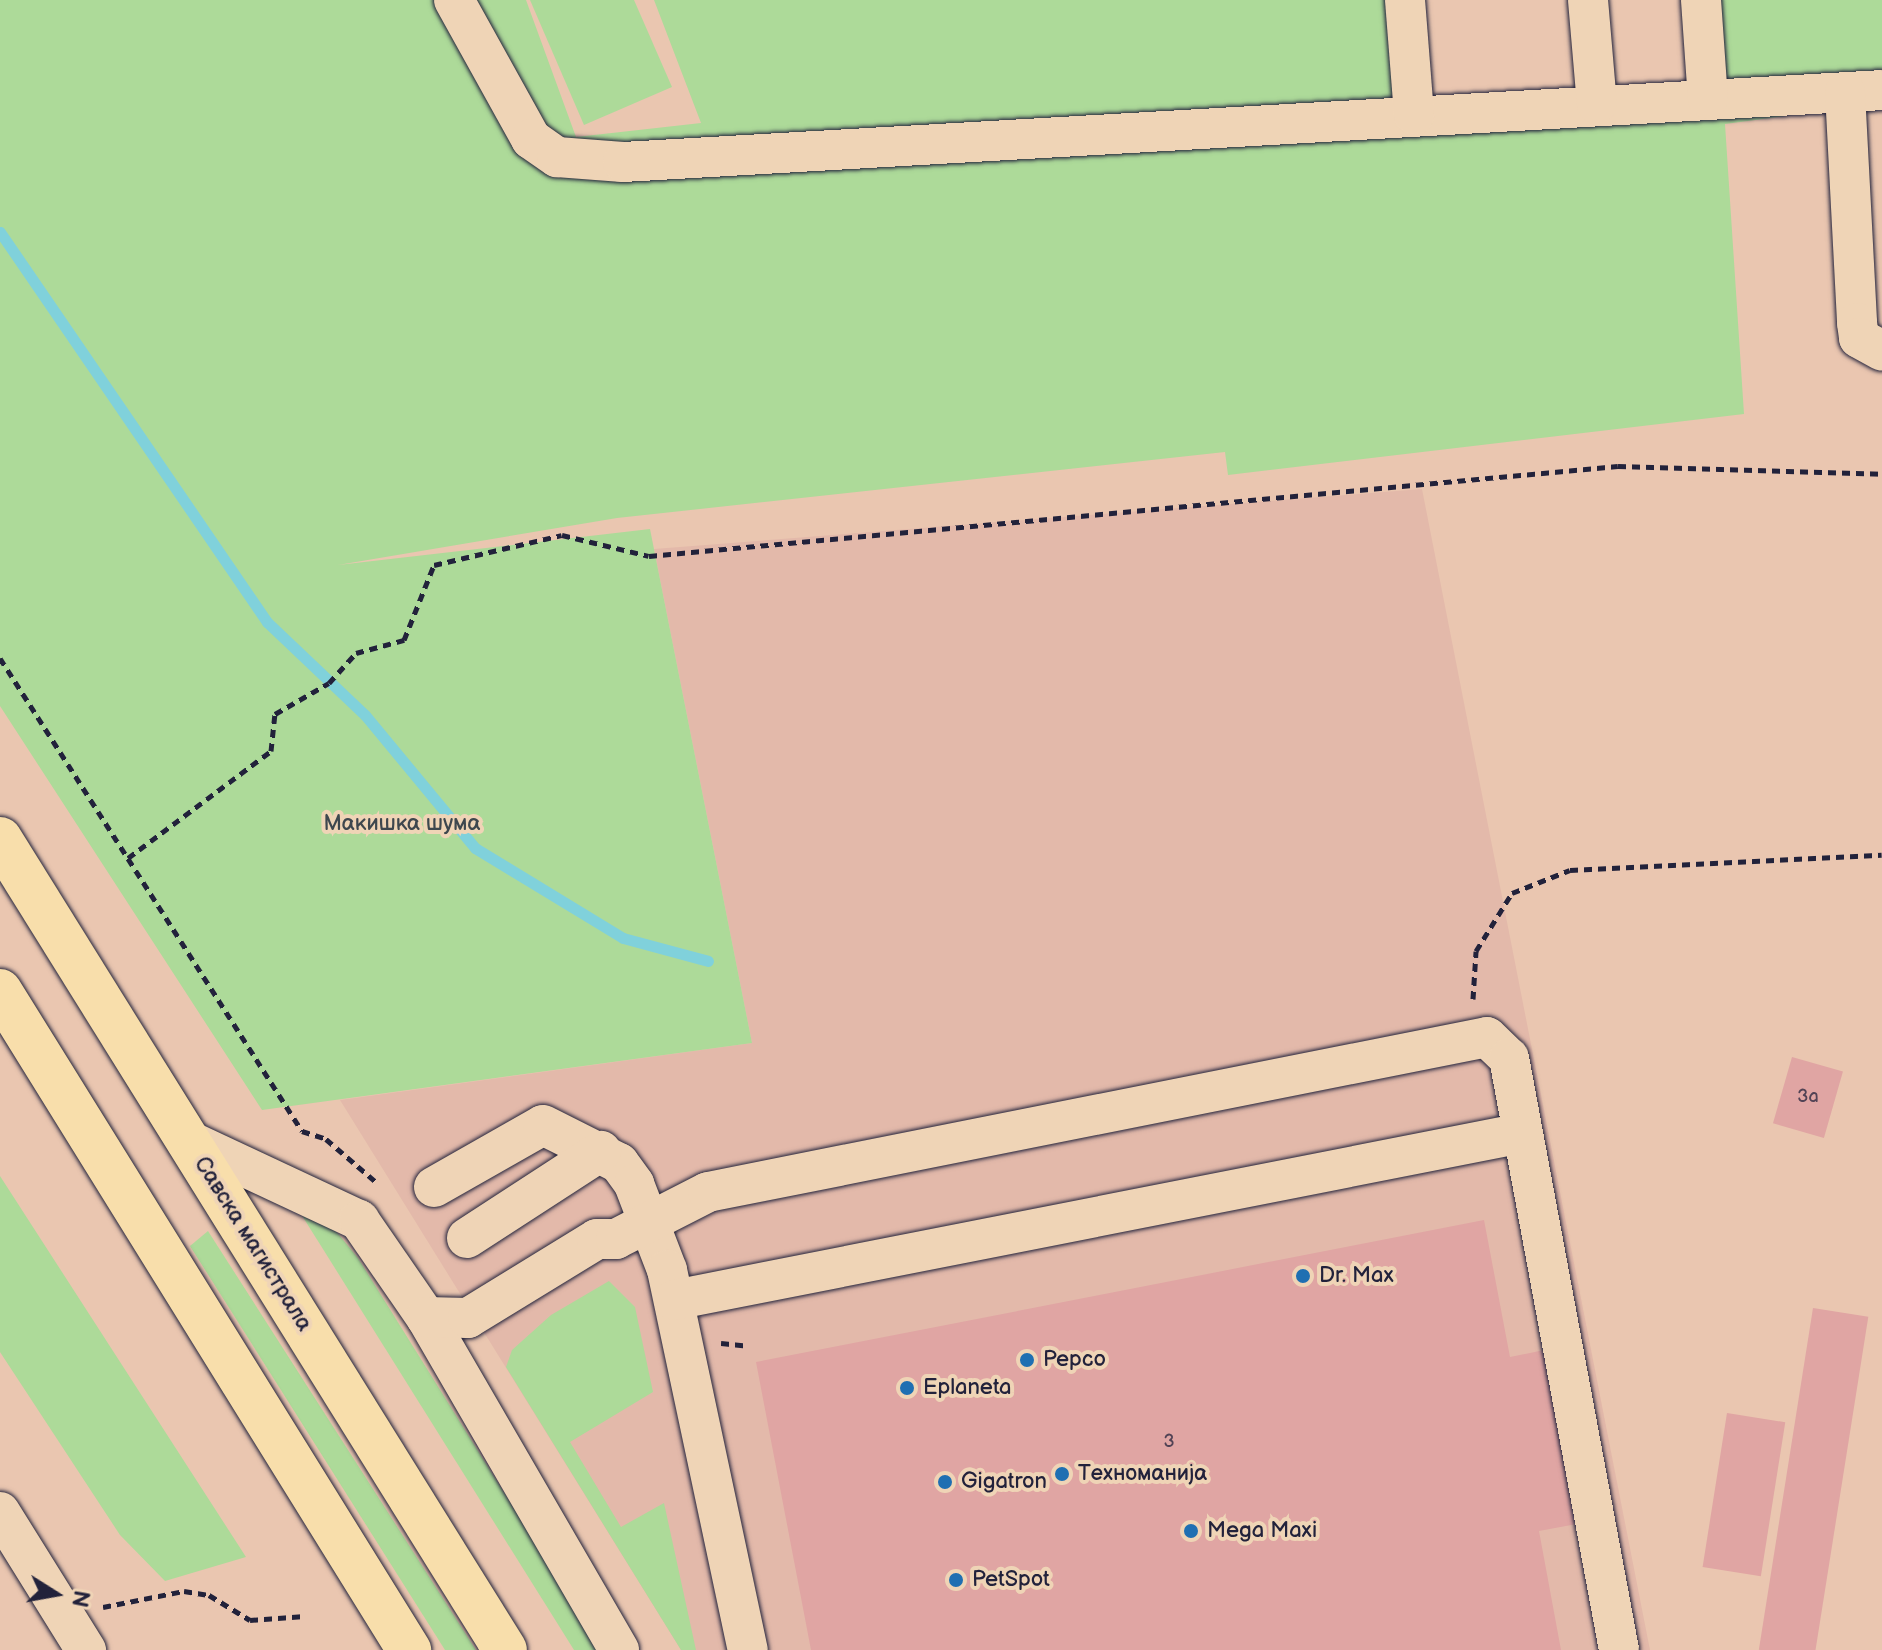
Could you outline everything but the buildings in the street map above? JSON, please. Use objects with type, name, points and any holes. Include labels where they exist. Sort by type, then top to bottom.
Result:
[{"type":"main road","name":"Савска магистрала","points":[[0,839],[505,1650]]},
{"type":"main road","points":[[0,991],[409,1650]]},
{"type":"lane","points":[[454,0],[531,139],[557,157],[623,162],[1864,91],[1859,338],[1882,351]]},
{"type":"lane","points":[[1405,0],[1414,115]]},
{"type":"lane","points":[[1588,0],[1597,104]]},
{"type":"lane","points":[[1701,0],[1708,99]]},
{"type":"lane","points":[[426,1317],[468,1318],[597,1239],[632,1229],[708,1192],[1487,1037],[1509,1058],[1619,1650]]},
{"type":"lane","points":[[434,1187],[529,1127],[558,1129],[601,1151],[634,1184],[632,1229],[674,1300],[748,1650]]},
{"type":"lane","points":[[674,1300],[1522,1133]]},
{"type":"lane","points":[[190,1141],[359,1220],[426,1317],[619,1650]]},
{"type":"lane","points":[[467,1238],[601,1151]]},
{"type":"lane","points":[[462,1381],[480,1337],[607,1258],[632,1229]]},
{"type":"lane","points":[[0,1512],[79,1638]]},
{"type":"path","points":[[128,858],[271,751],[275,714],[329,683],[356,653],[404,640],[434,565],[562,535],[649,556],[1618,466],[1882,474]]},
{"type":"path","points":[[0,658],[302,1131]]},
{"type":"path","points":[[1471,1038],[1476,951],[1512,893],[1570,870],[1882,855]]},
{"type":"path","points":[[708,1342],[748,1346]]},
{"type":"path","points":[[79,1638],[117,1598],[184,1591],[209,1595],[250,1620],[305,1616]]},
{"type":"shaded area","points":[[1422,489],[1650,1650],[681,1650],[340,1100],[752,1043],[654,549]]},
{"type":"green space","name":"Макишка шума","points":[[0,0],[526,0],[576,137],[701,123],[654,0],[1390,0],[1414,114],[1707,99],[1701,0],[1882,0],[1882,90],[1788,95],[1785,116],[1725,124],[1744,414],[1228,475],[1225,452],[617,518],[338,565],[650,529],[752,1043],[262,1110],[0,706]]},
{"type":"green space","points":[[530,0],[634,0],[672,87],[584,125]]},
{"type":"green space","points":[[0,1176],[246,1557],[165,1581],[120,1535],[0,1352]]},
{"type":"green space","points":[[296,1206],[335,1230],[358,1258],[602,1650],[574,1650]]},
{"type":"green space","points":[[208,1231],[476,1650],[445,1650],[190,1246]]},
{"type":"green space","points":[[609,1281],[635,1307],[653,1392],[570,1442],[621,1527],[664,1503],[696,1650],[681,1650],[506,1367],[512,1350],[551,1315]]},
{"type":"waterway","points":[[0,232],[267,622],[365,715],[475,848],[623,938],[708,961]]},
{"type":"place","name":"Dr. Max","points":[[1303,1276]]},
{"type":"place","name":"Pepco","points":[[1027,1360]]},
{"type":"place","name":"Eplaneta","points":[[907,1388]]},
{"type":"place","name":"Техноманија","points":[[1062,1474]]},
{"type":"place","name":"Gigatron","points":[[945,1482]]},
{"type":"place","name":"Mega Maxi","points":[[1191,1531]]},
{"type":"place","name":"PetSpot","points":[[956,1580]]}]
